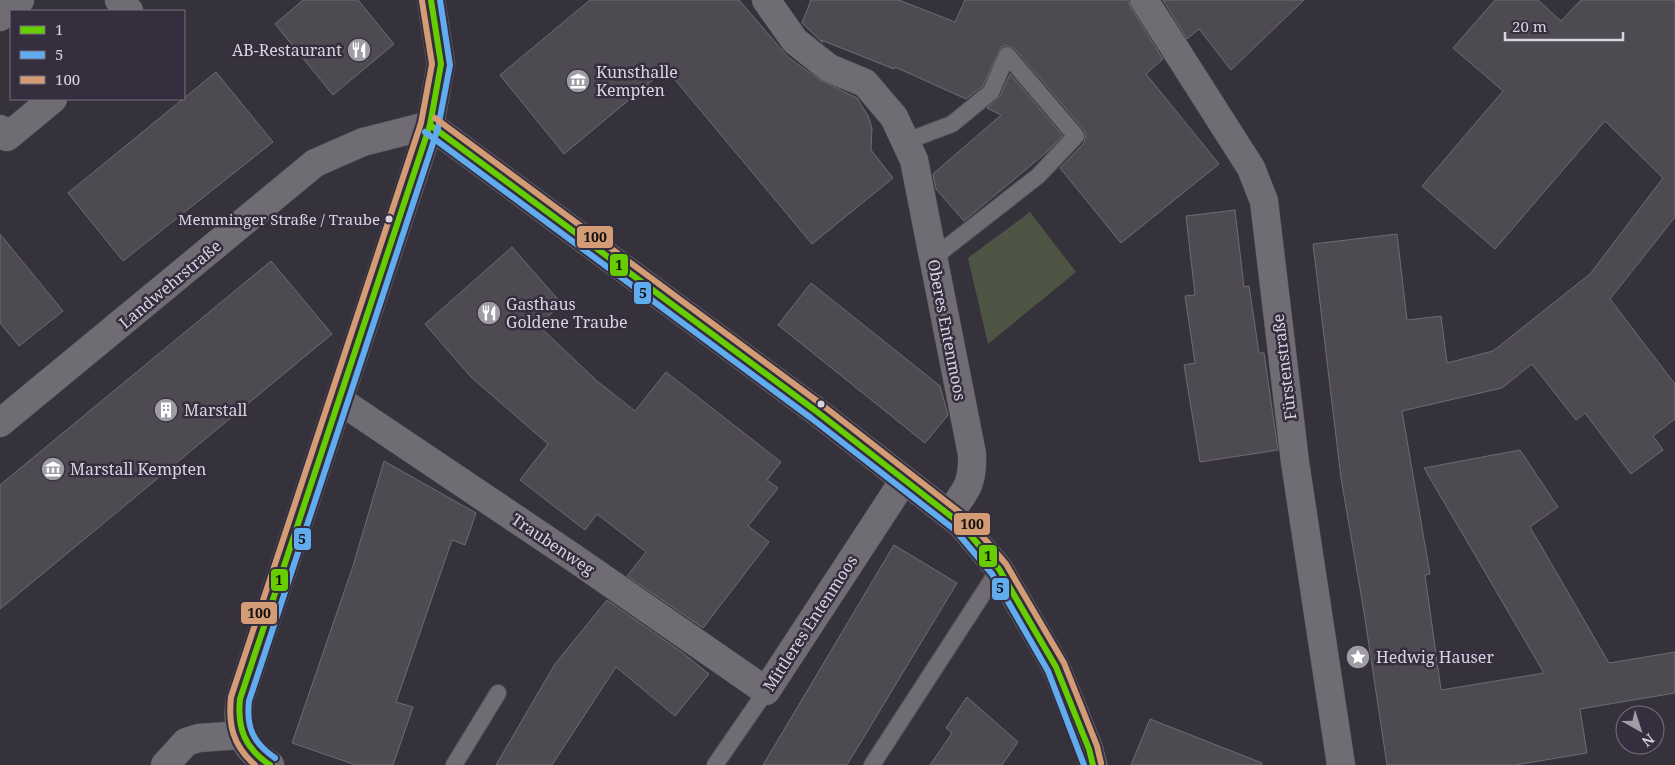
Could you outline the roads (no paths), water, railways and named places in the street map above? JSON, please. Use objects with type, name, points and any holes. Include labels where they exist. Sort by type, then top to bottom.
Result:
[{"type":"street","points":[[0,16],[20,0]]},
{"type":"street","points":[[119,0],[128,10]]},
{"type":"street","points":[[270,765],[246,746],[242,736],[238,711],[240,699],[430,126],[441,64],[437,28],[431,0]]},
{"type":"street","name":"Oberes Entenmoos","points":[[766,0],[796,41],[829,68],[865,84],[894,117],[907,141],[918,176],[972,454],[973,471],[969,487],[949,514]]},
{"type":"street","name":"Fürstenstraße","points":[[1144,0],[1251,168],[1264,202],[1295,462],[1341,765]]},
{"type":"street","points":[[0,128],[7,137],[52,100]]},
{"type":"street","points":[[430,126],[816,411],[949,514],[999,569],[1056,667],[1089,749],[1092,765]]},
{"type":"street","name":"Landwehrstraße","points":[[0,423],[315,163],[363,142],[430,126]]},
{"type":"street","name":"Traubenweg","points":[[339,400],[574,558],[766,691]]},
{"type":"street","name":"Mittleres Entenmoos","points":[[766,691],[904,480]]},
{"type":"street","points":[[165,765],[186,742],[199,738],[242,736]]},
{"type":"lane","points":[[907,141],[952,124],[991,92],[1007,55],[1076,136],[1038,176],[933,258]]},
{"type":"lane","points":[[872,765],[999,569]]},
{"type":"lane","name":"Mittleres Entenmoos","points":[[715,765],[766,691]]},
{"type":"lane","points":[[454,765],[498,692]]},
{"type":"place","name":"AB-Restaurant","points":[[359,50]]},
{"type":"place","name":"Kunsthalle Kempten","points":[[578,81]]},
{"type":"place","name":"Memminger Straße / Traube","points":[[389,219]]},
{"type":"place","name":"Gasthaus Goldene Traube","points":[[489,313]]},
{"type":"place","name":"Marstall","points":[[166,410]]},
{"type":"place","name":"Marstall Kempten","points":[[53,469]]},
{"type":"place","name":"Hedwig Hauser","points":[[1358,657]]}]
